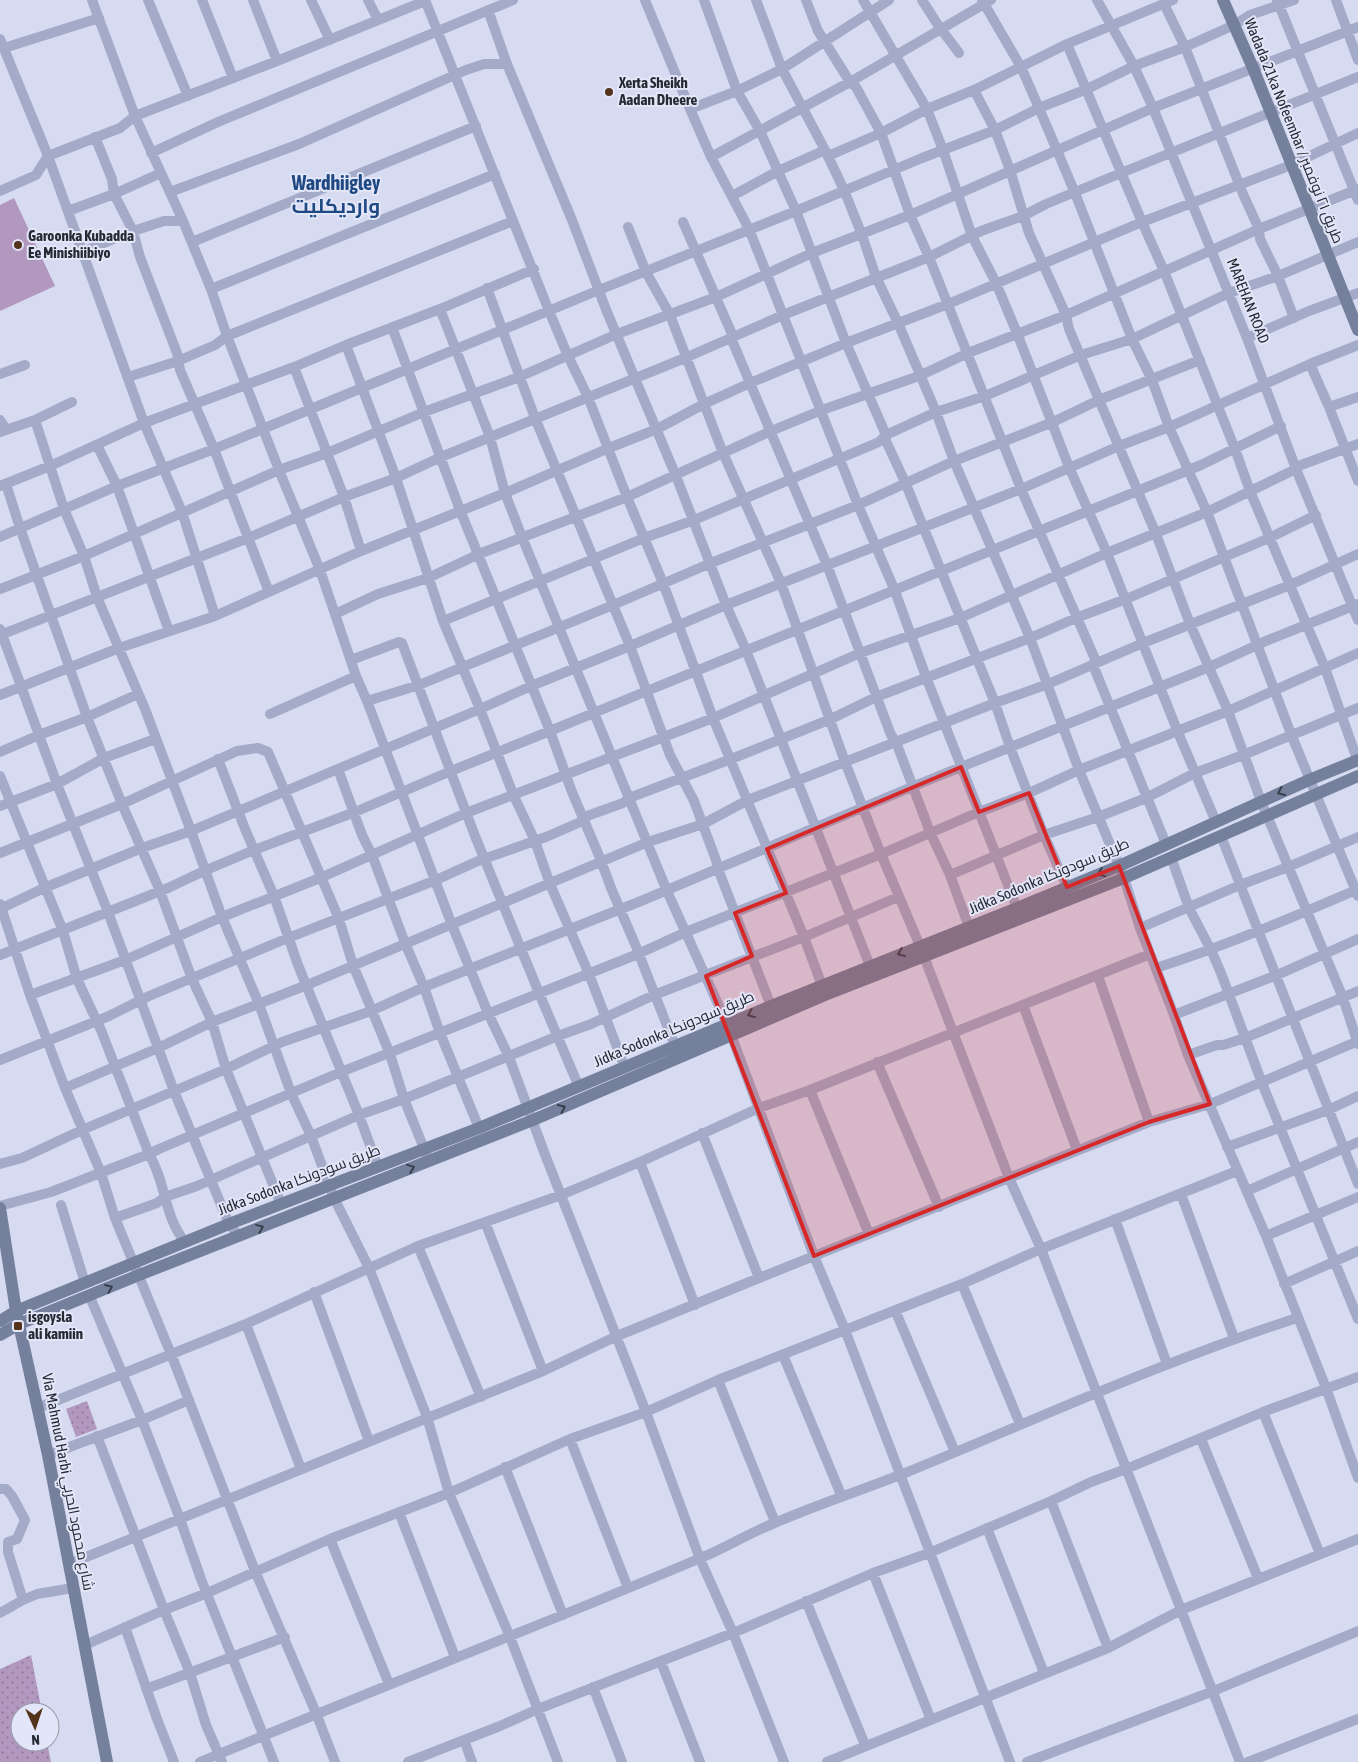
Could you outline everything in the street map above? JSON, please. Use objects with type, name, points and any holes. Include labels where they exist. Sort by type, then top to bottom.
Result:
[{"type":"main road","name":"Wadada 21ka Nofeembar / طريق ٢١ نوفمبر","points":[[1223,0],[1253,68],[1358,330]]},
{"type":"main road","name":"Jidka Sodonka طريق سودونكا","points":[[0,1335],[19,1324],[90,1297],[139,1275],[533,1120],[729,1029],[1122,872],[1166,844],[1358,760]]},
{"type":"main road","name":"Jidka Sodonka طريق سودونكا","points":[[0,1321],[16,1311],[134,1262],[479,1128],[675,1046],[729,1029],[771,1006],[824,990],[870,966],[921,951],[969,927],[1067,887],[1171,857],[1358,776]]},
{"type":"main road","name":"Via Mahmud Harbi شارع محمود الحربي","points":[[0,1207],[4,1262],[48,1455],[107,1762]]},
{"type":"street","points":[[92,0],[135,116],[212,289],[227,336],[247,384],[278,470],[320,570],[356,676],[368,701],[401,793],[470,970],[509,1057],[646,1412],[700,1558],[733,1633],[784,1762]]},
{"type":"street","points":[[148,0],[188,96]]},
{"type":"street","points":[[202,0],[233,78]]},
{"type":"street","points":[[253,0],[277,62]]},
{"type":"street","points":[[311,0],[330,40]]},
{"type":"street","points":[[368,0],[378,20]]},
{"type":"street","points":[[0,191],[36,175],[48,156],[120,128],[135,116],[277,62],[425,0],[454,76],[534,269],[549,311],[609,448],[663,583],[713,718],[804,937],[824,990]]},
{"type":"street","points":[[152,153],[218,122],[514,0]]},
{"type":"street","points":[[645,0],[711,157],[749,229],[858,505],[895,591],[944,724],[1017,908]]},
{"type":"street","points":[[704,0],[737,91],[760,131],[796,211],[846,343],[924,527],[995,703],[1044,835],[1067,887]]},
{"type":"street","points":[[756,0],[782,69],[827,153],[844,190],[876,277],[936,412],[954,461],[1030,638],[1064,725],[1079,770],[1122,872],[1140,928],[1188,1055],[1266,1236],[1326,1388],[1358,1478]]},
{"type":"street","points":[[806,0],[818,31],[850,82],[856,87],[880,133],[910,215],[929,257],[1021,488],[1095,659],[1093,665],[1166,844]]},
{"type":"street","points":[[863,0],[927,109],[972,236],[996,283],[1017,333],[1053,422],[1069,468],[1107,553],[1177,730],[1216,822]]},
{"type":"street","points":[[690,109],[737,91],[782,69],[888,0]]},
{"type":"street","points":[[922,0],[938,25],[960,53]]},
{"type":"street","name":"MAREHAN ROAD","points":[[1097,0],[1134,66],[1153,108],[1247,338],[1296,469],[1336,566],[1356,605],[1358,620]]},
{"type":"street","points":[[0,537],[117,486],[214,449],[844,190],[995,130],[1134,66],[1234,25],[1250,15],[1278,3],[1294,0]]},
{"type":"street","points":[[1336,0],[1358,60]]},
{"type":"street","points":[[711,157],[850,82],[986,1],[1021,67],[1040,108],[1132,339],[1152,380],[1169,427],[1207,512],[1309,780],[1357,892],[1211,950],[1156,968]]},
{"type":"street","points":[[732,196],[778,171],[880,133],[927,109],[974,90],[1067,44],[1168,2],[1217,130],[1259,229],[1260,240],[1278,276],[1294,318]]},
{"type":"street","points":[[335,614],[378,594],[428,578],[479,554],[627,497],[822,410],[919,376],[968,353],[1066,315],[1259,229],[1309,209],[1357,193],[1335,144],[1278,3]]},
{"type":"street","points":[[488,10],[507,64],[572,220],[600,290],[604,306],[694,520],[870,966]]},
{"type":"street","points":[[99,18],[2,44],[48,156],[144,423],[182,512],[216,616]]},
{"type":"street","points":[[0,589],[84,556],[278,470],[326,453],[424,412],[519,377],[617,334],[716,297],[812,253],[862,235],[1010,170],[1057,152],[1153,108],[1358,27]]},
{"type":"street","points":[[1067,44],[1164,271],[1269,538],[1325,668],[1358,760]]},
{"type":"street","points":[[170,192],[299,144],[466,70],[484,64],[507,64]]},
{"type":"street","points":[[238,1236],[229,1224],[174,1091],[1,632],[98,597],[248,538],[344,497],[396,478],[441,457],[685,358],[783,315],[929,257],[982,231],[1023,216],[1046,204],[1358,77]]},
{"type":"street","points":[[68,1564],[427,1417],[481,1397],[543,1371],[617,1336],[759,1278],[1149,1122],[1210,1104],[1358,1042],[1343,998],[1308,911],[1261,801],[1228,711],[1190,624],[1156,534],[1069,329],[1066,315],[1042,264],[1023,216],[1010,170],[995,130],[974,90]]},
{"type":"street","points":[[192,242],[476,126]]},
{"type":"street","points":[[0,695],[119,648],[216,616],[361,551],[657,429],[704,404],[802,361],[948,304],[1142,222],[1292,165],[1358,133]]},
{"type":"street","points":[[95,137],[112,180],[114,194],[133,231],[140,257],[177,353],[178,361],[194,405],[214,449],[269,592]]},
{"type":"street","points":[[68,211],[114,194],[161,173]]},
{"type":"street","points":[[212,289],[495,174]]},
{"type":"street","points":[[82,252],[133,231],[164,221],[183,221]]},
{"type":"street","points":[[128,377],[178,361],[215,345],[227,336],[513,221]]},
{"type":"street","points":[[683,222],[732,334],[731,338],[826,565],[891,735],[896,742],[914,786],[930,832],[950,875],[969,927]]},
{"type":"street","points":[[628,227],[646,272],[670,314],[685,358],[723,453],[781,583],[845,762],[1009,1178],[1041,1249],[1211,1692],[1240,1762]]},
{"type":"street","points":[[443,621],[644,538],[694,520],[879,442],[886,435],[936,412],[985,396],[1081,355],[1132,339],[1229,293],[1278,276],[1358,242]]},
{"type":"street","points":[[281,1204],[226,1069],[212,1022],[192,979],[160,891],[122,804],[88,717],[38,575],[3,485],[50,466],[144,423],[294,367],[534,269]]},
{"type":"street","points":[[487,288],[535,418],[630,646],[662,736],[702,824],[771,1006]]},
{"type":"street","points":[[1247,338],[1358,293]]},
{"type":"street","points":[[440,309],[490,437],[505,493],[522,537],[667,890],[729,1029],[814,1256],[846,1330],[929,1553],[1010,1762]]},
{"type":"street","points":[[392,327],[460,510],[675,1046]]},
{"type":"street","points":[[346,345],[396,478],[443,621],[513,794],[535,841],[550,884],[589,974],[604,1018],[625,1068]]},
{"type":"street","points":[[335,1762],[255,1571],[171,1354],[115,1218],[100,1172],[47,1042],[1,905],[142,848],[191,831],[284,790],[385,750],[434,727],[726,605],[975,508],[1358,345]]},
{"type":"street","points":[[368,701],[419,685],[613,605],[710,562],[858,505],[954,461],[1053,422],[1100,400],[1200,360]]},
{"type":"street","points":[[1310,364],[1358,481]]},
{"type":"street","points":[[0,374],[25,365]]},
{"type":"street","points":[[294,367],[344,497],[361,551]]},
{"type":"street","points":[[1329,407],[1358,397]]},
{"type":"street","points":[[0,420],[3,431],[35,420],[72,402]]},
{"type":"street","points":[[35,420],[64,509],[172,780],[222,917],[259,1004],[291,1093],[311,1136],[334,1198],[369,1268],[427,1417],[449,1493],[510,1637],[558,1762]]},
{"type":"street","points":[[0,955],[160,891],[204,870],[401,793],[497,752],[550,732],[646,690],[843,610],[895,591],[993,549],[1189,470],[1281,426]]},
{"type":"street","points":[[97,444],[117,486],[169,631]]},
{"type":"street","points":[[30,995],[125,960],[222,917],[320,878],[466,812],[713,718],[860,653],[960,618],[1058,574],[1207,512],[1301,465],[1358,444]]},
{"type":"street","points":[[0,1060],[47,1042],[140,1000],[288,938],[535,841],[585,820],[587,816],[623,803],[629,798],[831,719],[876,697],[1126,599],[1269,538],[1316,515]]},
{"type":"street","points":[[65,1088],[158,1048],[212,1022],[307,985],[648,842],[702,824],[748,800],[1048,684],[1143,643],[1336,566],[1358,554]]},
{"type":"street","points":[[0,1164],[22,1158],[82,1130],[226,1069],[282,1042],[372,1011],[424,988],[522,950],[914,786],[1110,705],[1209,667],[1306,624],[1356,605]]},
{"type":"street","points":[[351,660],[399,642],[402,643],[466,812],[579,1087]]},
{"type":"street","points":[[0,1207],[51,1192],[149,1154],[341,1072],[589,974],[930,832],[1029,794],[1079,770],[1228,711],[1358,653]]},
{"type":"street","points":[[270,714],[356,676]]},
{"type":"street","points":[[0,752],[39,734],[88,717],[138,694]]},
{"type":"street","points":[[950,875],[1044,835],[1146,798],[1195,773],[1358,708]]},
{"type":"street","points":[[0,806],[58,784],[104,758],[155,739]]},
{"type":"street","points":[[0,853],[122,804],[218,759],[245,749],[258,748],[268,752],[339,919],[353,965],[390,1054],[404,1100],[429,1162]]},
{"type":"street","points":[[218,759],[274,896],[288,938],[378,1167]]},
{"type":"street","points":[[338,769],[362,835],[372,855],[440,1033],[479,1128]]},
{"type":"street","points":[[0,776],[63,931],[77,979],[116,1066],[153,1162],[176,1229],[185,1242]]},
{"type":"street","points":[[1221,836],[1258,932],[1278,976],[1358,1184]]},
{"type":"street","points":[[1140,928],[1358,837]]},
{"type":"street","points":[[1171,857],[1188,908],[1211,950],[1314,1215],[1334,1262],[1355,1303],[1358,1319]]},
{"type":"street","points":[[115,1218],[157,1203],[165,1197],[179,1193],[359,1115],[404,1100],[458,1076],[604,1018],[654,995],[804,937],[898,897]]},
{"type":"street","points":[[1174,1014],[1278,976],[1358,939]]},
{"type":"street","points":[[38,1408],[246,1324],[418,1246],[561,1195],[640,1162],[759,1108],[953,1034],[1150,954]]},
{"type":"street","points":[[1098,976],[1149,1122]]},
{"type":"street","points":[[1188,1055],[1245,1038],[1358,991]]},
{"type":"street","points":[[1024,1005],[1077,1150]]},
{"type":"street","points":[[877,1062],[939,1207]]},
{"type":"street","points":[[810,1090],[869,1234]]},
{"type":"street","points":[[1227,1147],[1328,1110],[1358,1096]]},
{"type":"street","points":[[702,1133],[759,1278]]},
{"type":"street","points":[[1246,1191],[1358,1142]]},
{"type":"street","points":[[640,1162],[695,1305]]},
{"type":"street","points":[[85,1645],[330,1539],[449,1493],[570,1439],[646,1412],[718,1380],[962,1284],[1041,1249],[1237,1171]]},
{"type":"street","points":[[1180,1194],[1234,1338]]},
{"type":"street","points":[[1266,1236],[1358,1197]]},
{"type":"street","points":[[61,1205],[85,1283]]},
{"type":"street","points":[[1115,1219],[1167,1364]]},
{"type":"street","points":[[485,1222],[543,1371]]},
{"type":"street","points":[[418,1246],[481,1397]]},
{"type":"street","points":[[1284,1284],[1358,1251]]},
{"type":"street","points":[[962,1284],[1020,1424]]},
{"type":"street","points":[[314,1292],[369,1441]]},
{"type":"street","points":[[90,1297],[142,1420],[207,1593],[274,1762]]},
{"type":"street","points":[[895,1310],[955,1452]]},
{"type":"street","points":[[200,1762],[220,1758],[263,1736],[316,1713],[510,1637],[700,1558],[774,1522],[901,1475],[1167,1364],[1234,1338],[1297,1318]]},
{"type":"street","points":[[246,1324],[302,1469]]},
{"type":"street","points":[[783,1356],[842,1497]]},
{"type":"street","points":[[408,1762],[592,1687],[733,1633],[873,1573],[929,1553],[1091,1482],[1201,1439],[1263,1412],[1358,1377]]},
{"type":"street","points":[[718,1380],[774,1522]]},
{"type":"street","points":[[48,1455],[142,1420],[189,1400]]},
{"type":"street","points":[[1263,1412],[1320,1554]]},
{"type":"street","points":[[97,1436],[135,1537],[190,1673],[206,1725],[220,1758]]},
{"type":"street","points":[[570,1439],[628,1588]]},
{"type":"street","points":[[1201,1439],[1258,1578]]},
{"type":"street","points":[[505,1467],[562,1615]]},
{"type":"street","points":[[0,1488],[6,1489],[12,1496],[25,1520],[17,1539],[8,1542],[8,1552],[22,1600]]},
{"type":"street","points":[[1051,1501],[1108,1648]]},
{"type":"street","points":[[399,1512],[455,1657]]},
{"type":"street","points":[[987,1528],[1044,1673]]},
{"type":"street","points":[[330,1539],[390,1684]]},
{"type":"street","points":[[827,1762],[1108,1648],[1181,1610],[1358,1539]]},
{"type":"street","points":[[873,1573],[931,1720]]},
{"type":"street","points":[[0,1613],[22,1600],[37,1594],[73,1588]]},
{"type":"street","points":[[806,1601],[866,1745]]},
{"type":"street","points":[[124,1627],[174,1762]]},
{"type":"street","points":[[1027,1762],[1211,1692],[1358,1631]]},
{"type":"street","points":[[146,1689],[284,1637]]},
{"type":"street","points":[[661,1662],[700,1762]]},
{"type":"street","points":[[592,1687],[622,1762]]},
{"type":"street","points":[[1248,1762],[1358,1719]]},
{"type":"street","points":[[464,1740],[472,1762]]},
{"type":"highlighted area","points":[[961,767],[979,812],[1029,793],[1067,887],[1119,866],[1210,1104],[1149,1122],[814,1256],[706,976],[752,956],[735,913],[786,893],[767,849]]},
{"type":"shaded area","name":"Garoonka Kubadda Ee Minishiibiyo","points":[[14,198],[55,286],[0,311],[0,205]]},
{"type":"shaded area","points":[[87,1401],[97,1429],[76,1437],[66,1409]]},
{"type":"shaded area","points":[[31,1655],[40,1702],[10,1702],[10,1752],[49,1752],[51,1762],[0,1762],[0,1669]]},
{"type":"place","name":"Xerta Sheikh Aadan Dheere","points":[[609,92]]},
{"type":"place","name":"Garoonka Kubadda Ee Minishiibiyo","points":[[18,245]]},
{"type":"place","name":"isgoysla ali kamiin","points":[[18,1326]]},
{"type":"district","name":"Wardhiigley وارديكليت","points":[[336,194]]}]
